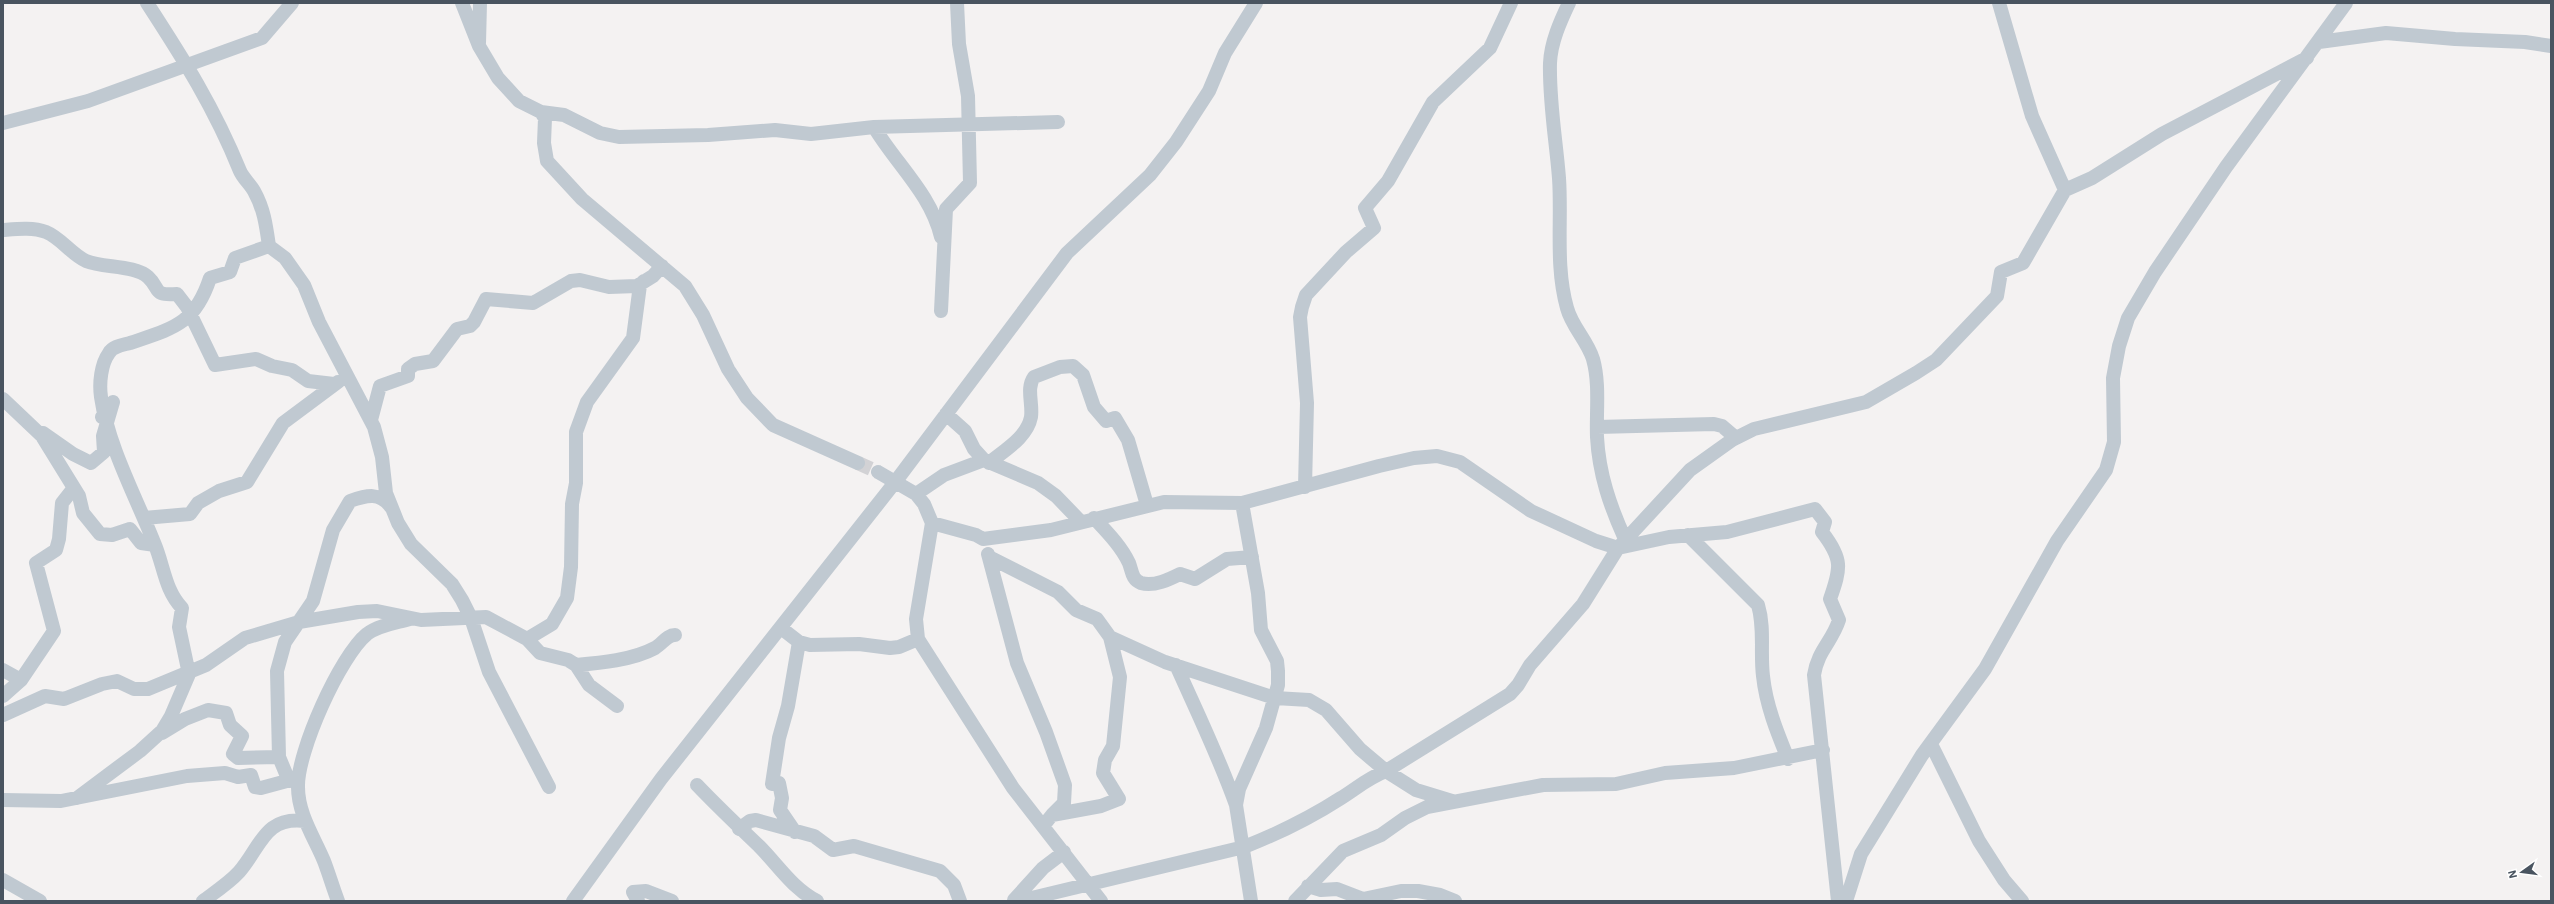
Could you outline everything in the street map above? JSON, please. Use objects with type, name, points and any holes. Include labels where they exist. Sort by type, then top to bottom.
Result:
[{"type":"street","points":[[147,3],[189,66],[233,151],[240,172],[253,189],[264,212],[269,246],[285,258],[304,285],[318,322],[371,420],[380,443],[386,493],[408,539],[452,584],[471,618],[489,672],[549,787]]},
{"type":"street","points":[[3,123],[88,101],[189,66],[262,38],[292,3]]},
{"type":"street","points":[[462,3],[479,46],[498,78],[519,101],[542,112],[564,115],[600,133],[619,137],[708,135],[775,130],[811,134],[874,127],[968,126],[1058,122]]},
{"type":"street","points":[[479,46],[480,3]]},
{"type":"street","points":[[941,311],[946,209],[970,183],[968,96],[959,44],[957,3]]},
{"type":"street","points":[[573,901],[661,779],[896,481],[1067,253],[1150,175],[1176,142],[1209,91],[1225,53],[1256,3]]},
{"type":"street","points":[[1305,487],[1307,403],[1300,317],[1306,295],[1346,252],[1374,228],[1365,208],[1388,180],[1433,102],[1490,48],[1512,3]]},
{"type":"street","points":[[1569,3],[1557,29],[1550,62],[1554,136],[1559,180],[1561,258],[1567,307],[1593,359],[1597,384],[1597,427],[1600,466],[1621,543]]},
{"type":"street","points":[[1999,3],[2032,116],[2065,190]]},
{"type":"street","points":[[1846,901],[1861,854],[1931,744],[1985,669],[2057,541],[2106,470],[2114,442],[2113,378],[2119,346],[2128,318],[2155,272],[2222,174],[2346,3]]},
{"type":"street","points":[[2319,42],[2386,32],[2455,39],[2525,42],[2551,46]]},
{"type":"street","points":[[1017,900],[1153,870],[1244,847],[1302,821],[1342,798],[1369,777],[1386,771],[1510,694],[1518,685],[1530,665],[1583,604],[1621,543],[1690,470],[1736,438],[1754,429],[1866,402],[1936,360],[1997,296],[2002,272],[2023,263],[2065,190],[2092,178],[2162,134],[2307,58]]},
{"type":"street","points":[[542,112],[545,118],[544,149],[547,162],[582,199],[675,276],[694,298],[737,385],[767,420],[789,434],[858,463]]},
{"type":"street","points":[[874,127],[889,153],[930,206],[939,229],[943,251]]},
{"type":"street","points":[[3,230],[20,228],[46,232],[86,261],[130,270],[148,277],[156,290],[166,295],[177,294],[191,315],[215,365],[256,359],[272,366],[292,370],[308,381],[334,384]]},
{"type":"street","points":[[77,798],[140,752],[155,737],[171,716],[189,674],[179,627],[182,608],[172,597],[155,545],[106,419],[100,383],[110,351],[158,333],[191,315],[203,299],[210,278],[230,272],[235,258],[269,246]]},
{"type":"street","points":[[371,420],[380,386],[408,376],[408,369],[415,364],[434,361],[457,329],[470,326],[474,322],[486,299],[533,303],[571,281],[580,280],[609,287],[637,286],[653,276],[662,266]]},
{"type":"street","points":[[527,639],[552,624],[567,598],[572,567],[572,504],[576,483],[576,432],[587,402],[632,338],[640,285],[644,281]]},
{"type":"street","points":[[916,494],[944,475],[987,462],[1017,440],[1029,422],[1031,387],[1034,377],[1060,366],[1073,366],[1083,375],[1094,407],[1106,421],[1115,418],[1126,432],[1146,505]]},
{"type":"street","points":[[144,518],[190,514],[198,503],[219,491],[247,482],[283,423],[347,375]]},
{"type":"street","points":[[3,399],[42,436],[79,496],[83,513],[100,534],[112,535],[130,529],[141,543],[155,545]]},
{"type":"street","points":[[32,425],[73,454],[91,463],[104,452],[103,436],[113,402],[99,420],[106,419]]},
{"type":"street","points":[[946,414],[966,431],[974,448],[987,462],[1038,483],[1061,501],[1081,522]]},
{"type":"street","points":[[1597,427],[1714,424],[1722,426],[1736,438]]},
{"type":"street","points":[[932,522],[976,535],[983,539],[1051,530],[1146,505],[1164,502],[1242,503],[1414,458],[1450,458],[1460,462],[1531,511],[1596,541],[1621,543],[1727,532],[1815,509],[1825,522],[1822,532],[1836,556],[1839,572],[1830,599],[1839,620],[1836,631],[1816,660],[1814,676],[1838,901]]},
{"type":"street","points":[[878,472],[896,481],[916,494],[924,504],[932,522],[916,619],[918,639],[1013,788],[1048,820],[1064,852],[1089,883],[1101,901]]},
{"type":"street","points":[[3,696],[21,680],[54,631],[36,564],[56,550],[59,539],[62,503],[74,489]]},
{"type":"street","points":[[338,901],[324,862],[305,821],[294,779],[279,758],[277,671],[285,642],[313,601],[333,530],[350,501],[375,496],[385,498],[392,507]]},
{"type":"street","points":[[1236,805],[1239,789],[1266,728],[1275,698],[1278,671],[1277,661],[1261,630],[1252,558],[1242,503]]},
{"type":"street","points":[[1094,518],[1118,544],[1129,563],[1132,577],[1141,583],[1156,583],[1180,574],[1195,580],[1227,559],[1252,558]]},
{"type":"street","points":[[1688,535],[1758,605],[1763,621],[1760,642],[1767,701],[1788,758]]},
{"type":"street","points":[[983,539],[1017,663],[1046,732],[1065,785],[1064,803],[1048,820]]},
{"type":"street","points":[[989,557],[1058,592],[1076,610],[1097,619],[1110,637],[1120,677],[1113,746],[1106,760],[1103,773],[1119,798],[1101,806],[1048,820]]},
{"type":"street","points":[[3,715],[45,696],[64,699],[102,684],[117,681],[134,689],[148,689],[189,674],[211,662],[245,638],[299,622],[358,612],[385,612],[413,619]]},
{"type":"street","points":[[294,779],[314,727],[339,672],[350,655],[369,633],[382,627],[413,619],[471,618],[486,616],[527,639],[540,652],[568,660],[576,665],[589,685],[617,706]]},
{"type":"street","points":[[781,628],[799,642],[810,645],[859,644],[890,648],[899,647],[918,639]]},
{"type":"street","points":[[576,665],[619,659],[641,653],[655,648],[671,635],[675,635]]},
{"type":"street","points":[[1110,637],[1176,665],[1275,698],[1309,700],[1326,710],[1360,749],[1386,771],[1416,790],[1452,801]]},
{"type":"street","points":[[795,832],[780,810],[782,798],[779,784],[772,784],[779,738],[788,706],[799,642]]},
{"type":"street","points":[[1176,665],[1206,733],[1222,763],[1236,805],[1244,847],[1251,901]]},
{"type":"street","points":[[3,670],[21,680]]},
{"type":"street","points":[[155,737],[185,719],[208,710],[226,713],[230,725],[242,736],[233,754],[238,758],[279,758]]},
{"type":"street","points":[[1931,744],[1979,841],[2004,880],[2022,901]]},
{"type":"street","points":[[1295,901],[1343,851],[1381,834],[1404,818],[1427,807],[1452,801],[1543,785],[1616,784],[1665,773],[1734,768],[1822,750]]},
{"type":"street","points":[[3,800],[41,802],[77,798],[130,785],[152,784],[202,774],[225,772],[238,777],[251,775],[255,787],[261,788],[294,779]]},
{"type":"street","points":[[697,785],[808,900]]},
{"type":"street","points":[[203,901],[238,873],[269,829],[280,823],[294,819],[305,821]]},
{"type":"street","points":[[739,829],[750,821],[756,820],[814,836],[833,850],[854,846],[940,871],[954,884],[960,901]]},
{"type":"street","points":[[1017,900],[1043,868],[1064,852]]},
{"type":"street","points":[[3,880],[40,901]]},
{"type":"street","points":[[1308,886],[1321,890],[1337,889],[1363,899],[1401,890],[1440,895],[1455,901]]},
{"type":"street","points":[[638,901],[633,892],[646,891],[672,901]]},
{"type":"tunnel","points":[[858,463],[878,472]]}]
